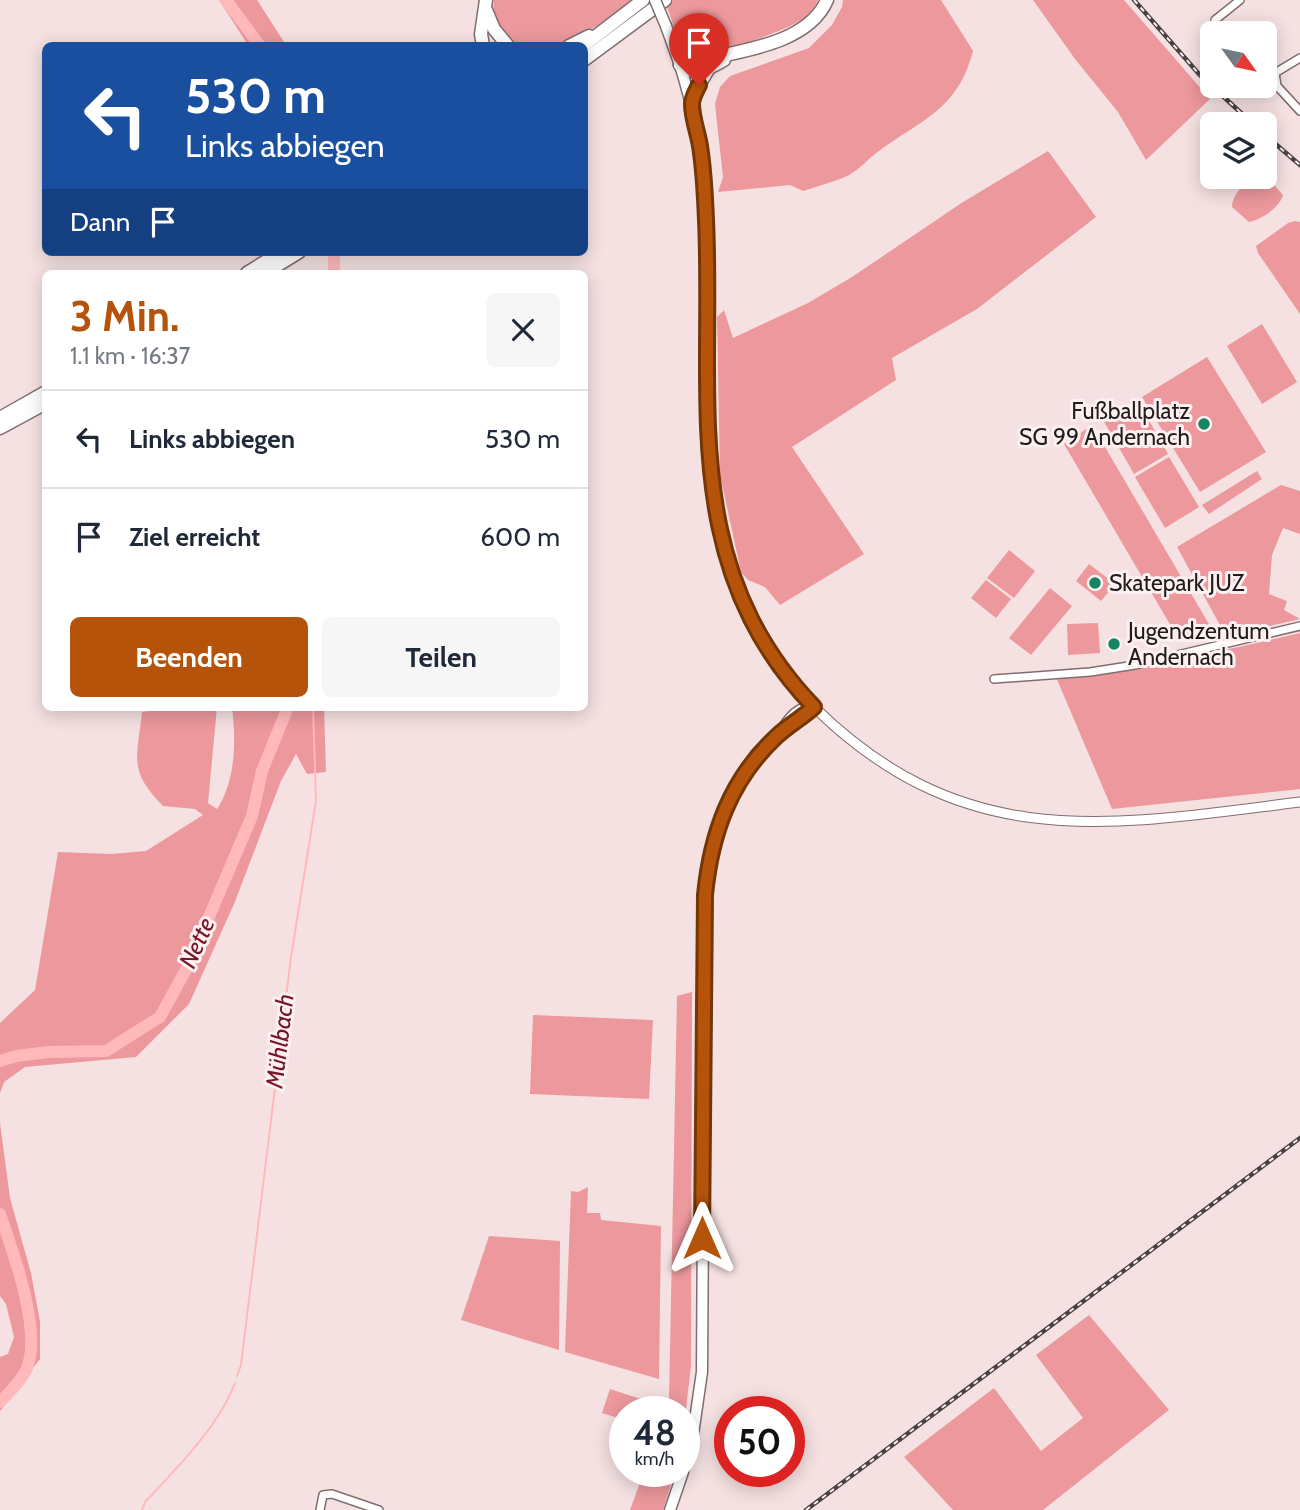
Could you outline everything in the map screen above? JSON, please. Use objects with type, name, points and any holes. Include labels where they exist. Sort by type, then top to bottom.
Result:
[{"type":"highway","points":[[588,42],[643,0]]},
{"type":"highway","points":[[588,57],[665,0]]},
{"type":"highway","points":[[680,65],[734,54],[788,36],[806,27],[819,15],[827,0]]},
{"type":"highway","points":[[482,42],[486,3]]},
{"type":"highway","points":[[486,3],[494,29],[505,42]]},
{"type":"highway","points":[[577,42],[605,28]]},
{"type":"highway","points":[[680,65],[692,72],[698,72],[734,54]]},
{"type":"highway","points":[[691,103],[709,68]]},
{"type":"highway","points":[[252,270],[275,256]]},
{"type":"highway","points":[[270,270],[293,256]]},
{"type":"highway","points":[[0,418],[42,394]]},
{"type":"highway","points":[[0,428],[42,405]]},
{"type":"main road","points":[[655,0],[680,65],[700,144],[706,209],[708,450],[720,534],[732,578],[745,610],[770,654],[814,707]]},
{"type":"main road","points":[[790,681],[794,703],[790,718]]},
{"type":"main road","points":[[699,1396],[702,1372],[705,895],[708,863],[716,830],[729,799],[745,773],[790,718],[802,708],[814,707]]},
{"type":"main road","points":[[777,736],[814,707]]},
{"type":"main road","points":[[670,1510],[678,1487]]},
{"type":"street","points":[[1215,20],[1240,0]]},
{"type":"street","points":[[1300,58],[1275,73],[1277,86],[1300,111]]},
{"type":"street","points":[[994,679],[1090,672],[1135,665],[1300,626]]},
{"type":"street","points":[[814,707],[858,746],[891,769],[964,802],[1021,817],[1060,822],[1118,822],[1175,818],[1300,802]]},
{"type":"street","points":[[320,1510],[323,1495],[332,1494],[379,1510]]},
{"type":"shaded area","points":[[219,0],[257,0],[284,42],[246,42]]},
{"type":"shaded area","points":[[494,0],[633,0],[595,27],[567,42],[509,42],[493,15]]},
{"type":"shaded area","points":[[674,0],[818,0],[806,16],[787,27],[759,39],[696,54],[688,53],[678,38],[666,5]]},
{"type":"shaded area","points":[[843,0],[941,0],[973,51],[958,87],[937,111],[844,177],[803,191],[790,185],[718,192],[723,177],[715,104],[720,87],[730,76],[809,48],[832,25]]},
{"type":"shaded area","points":[[1033,0],[1124,0],[1200,87],[1200,98],[1210,99],[1146,160],[1118,112],[1075,59]]},
{"type":"shaded area","points":[[1048,151],[1096,217],[977,309],[892,358],[896,380],[792,447],[864,554],[780,605],[765,587],[748,580],[741,572],[720,475],[717,317],[724,310],[733,338],[808,303],[852,277],[963,202]]},
{"type":"shaded area","points":[[1277,188],[1283,195],[1269,212],[1249,222],[1232,207],[1240,189]]},
{"type":"shaded area","points":[[1295,221],[1300,222],[1300,314],[1258,253],[1256,246]]},
{"type":"shaded area","name":"Fußballplatz SG 99 Andernach","points":[[1262,324],[1297,382],[1262,404],[1227,346]]},
{"type":"shaded area","name":"Fußballplatz SG 99 Andernach","points":[[1207,357],[1266,452],[1200,492],[1142,397]]},
{"type":"shaded area","points":[[1138,401],[1168,454],[1134,474],[1103,420]]},
{"type":"shaded area","points":[[1092,425],[1213,631],[1178,638],[1064,444]]},
{"type":"shaded area","points":[[1169,457],[1199,507],[1165,528],[1135,477]]},
{"type":"shaded area","points":[[1257,471],[1262,479],[1209,514],[1202,505]]},
{"type":"shaded area","points":[[1281,485],[1300,491],[1300,534],[1283,528],[1272,555],[1269,594],[1287,601],[1284,610],[1300,619],[1226,636],[1177,547]]},
{"type":"shaded area","points":[[1009,550],[1035,571],[1014,598],[987,578]]},
{"type":"shaded area","name":"Skatepark JUZ","points":[[1089,564],[1115,584],[1101,601],[1076,581]]},
{"type":"shaded area","points":[[986,580],[1011,599],[996,618],[971,598]]},
{"type":"shaded area","points":[[1050,588],[1072,606],[1031,655],[1009,638]]},
{"type":"shaded area","points":[[1098,623],[1100,653],[1068,655],[1067,624]]},
{"type":"shaded area","points":[[1300,633],[1300,789],[1112,809],[1056,677],[1179,659]]},
{"type":"shaded area","points":[[217,711],[208,803],[217,809],[231,773],[234,733],[232,711],[324,711],[326,772],[307,774],[296,754],[281,781],[234,904],[189,1004],[136,1057],[25,1067],[4,1082],[0,1093],[0,1023],[35,990],[58,852],[111,854],[146,851],[203,815],[195,809],[163,806],[144,783],[137,753],[142,712]]},
{"type":"shaded area","points":[[692,992],[691,1366],[688,1396],[669,1396],[677,996]]},
{"type":"shaded area","points":[[533,1015],[653,1020],[649,1099],[530,1094]]},
{"type":"shaded area","points":[[0,1123],[10,1198],[31,1273],[40,1322],[40,1359],[0,1411],[0,1357],[8,1354],[14,1337],[6,1304],[0,1296]]},
{"type":"shaded area","points":[[588,1187],[587,1213],[600,1213],[601,1220],[661,1226],[659,1379],[565,1352],[571,1191],[578,1192]]},
{"type":"shaded area","points":[[489,1236],[560,1241],[559,1350],[461,1320]]},
{"type":"shaded area","points":[[1089,1315],[1169,1410],[1043,1510],[953,1510],[904,1457],[994,1388],[1041,1451],[1083,1418],[1036,1355]]},
{"type":"shaded area","points":[[610,1389],[632,1396],[609,1396],[609,1415],[602,1413]]},
{"type":"shaded area","points":[[638,1487],[670,1487],[663,1510],[630,1510]]},
{"type":"waterway","name":"Nette","points":[[226,0],[257,42]]},
{"type":"waterway","name":"Nette","points":[[334,256],[334,270]]},
{"type":"waterway","name":"Nette","points":[[0,1061],[49,1052],[106,1051],[160,1017],[188,966],[252,816],[262,771],[286,711]]},
{"type":"waterway","name":"Mühlbach","points":[[237,1376],[241,1365],[291,957],[316,801],[313,711]]},
{"type":"waterway","name":"Nette","points":[[0,1214],[24,1291],[31,1333],[31,1352],[27,1368],[0,1402]]},
{"type":"waterway","name":"Mühlbach","points":[[142,1510],[145,1502],[208,1431],[235,1383]]},
{"type":"railway","points":[[1134,0],[1199,74],[1240,112]]},
{"type":"railway","points":[[1277,145],[1300,165]]},
{"type":"railway","points":[[806,1510],[1300,1138]]},
{"type":"place","name":"Fußballplatz SG 99 Andernach","points":[[1204,424]]},
{"type":"place","name":"Skatepark JUZ","points":[[1095,583]]},
{"type":"place","name":"Jugendzentum Andernach","points":[[1114,644]]},
{"type":"route","points":[[699,85],[691,103],[705,184],[707,429],[712,492],[725,555],[745,610],[770,654],[814,707],[777,736],[737,785],[722,813],[708,863],[705,895],[702,1238]]}]
